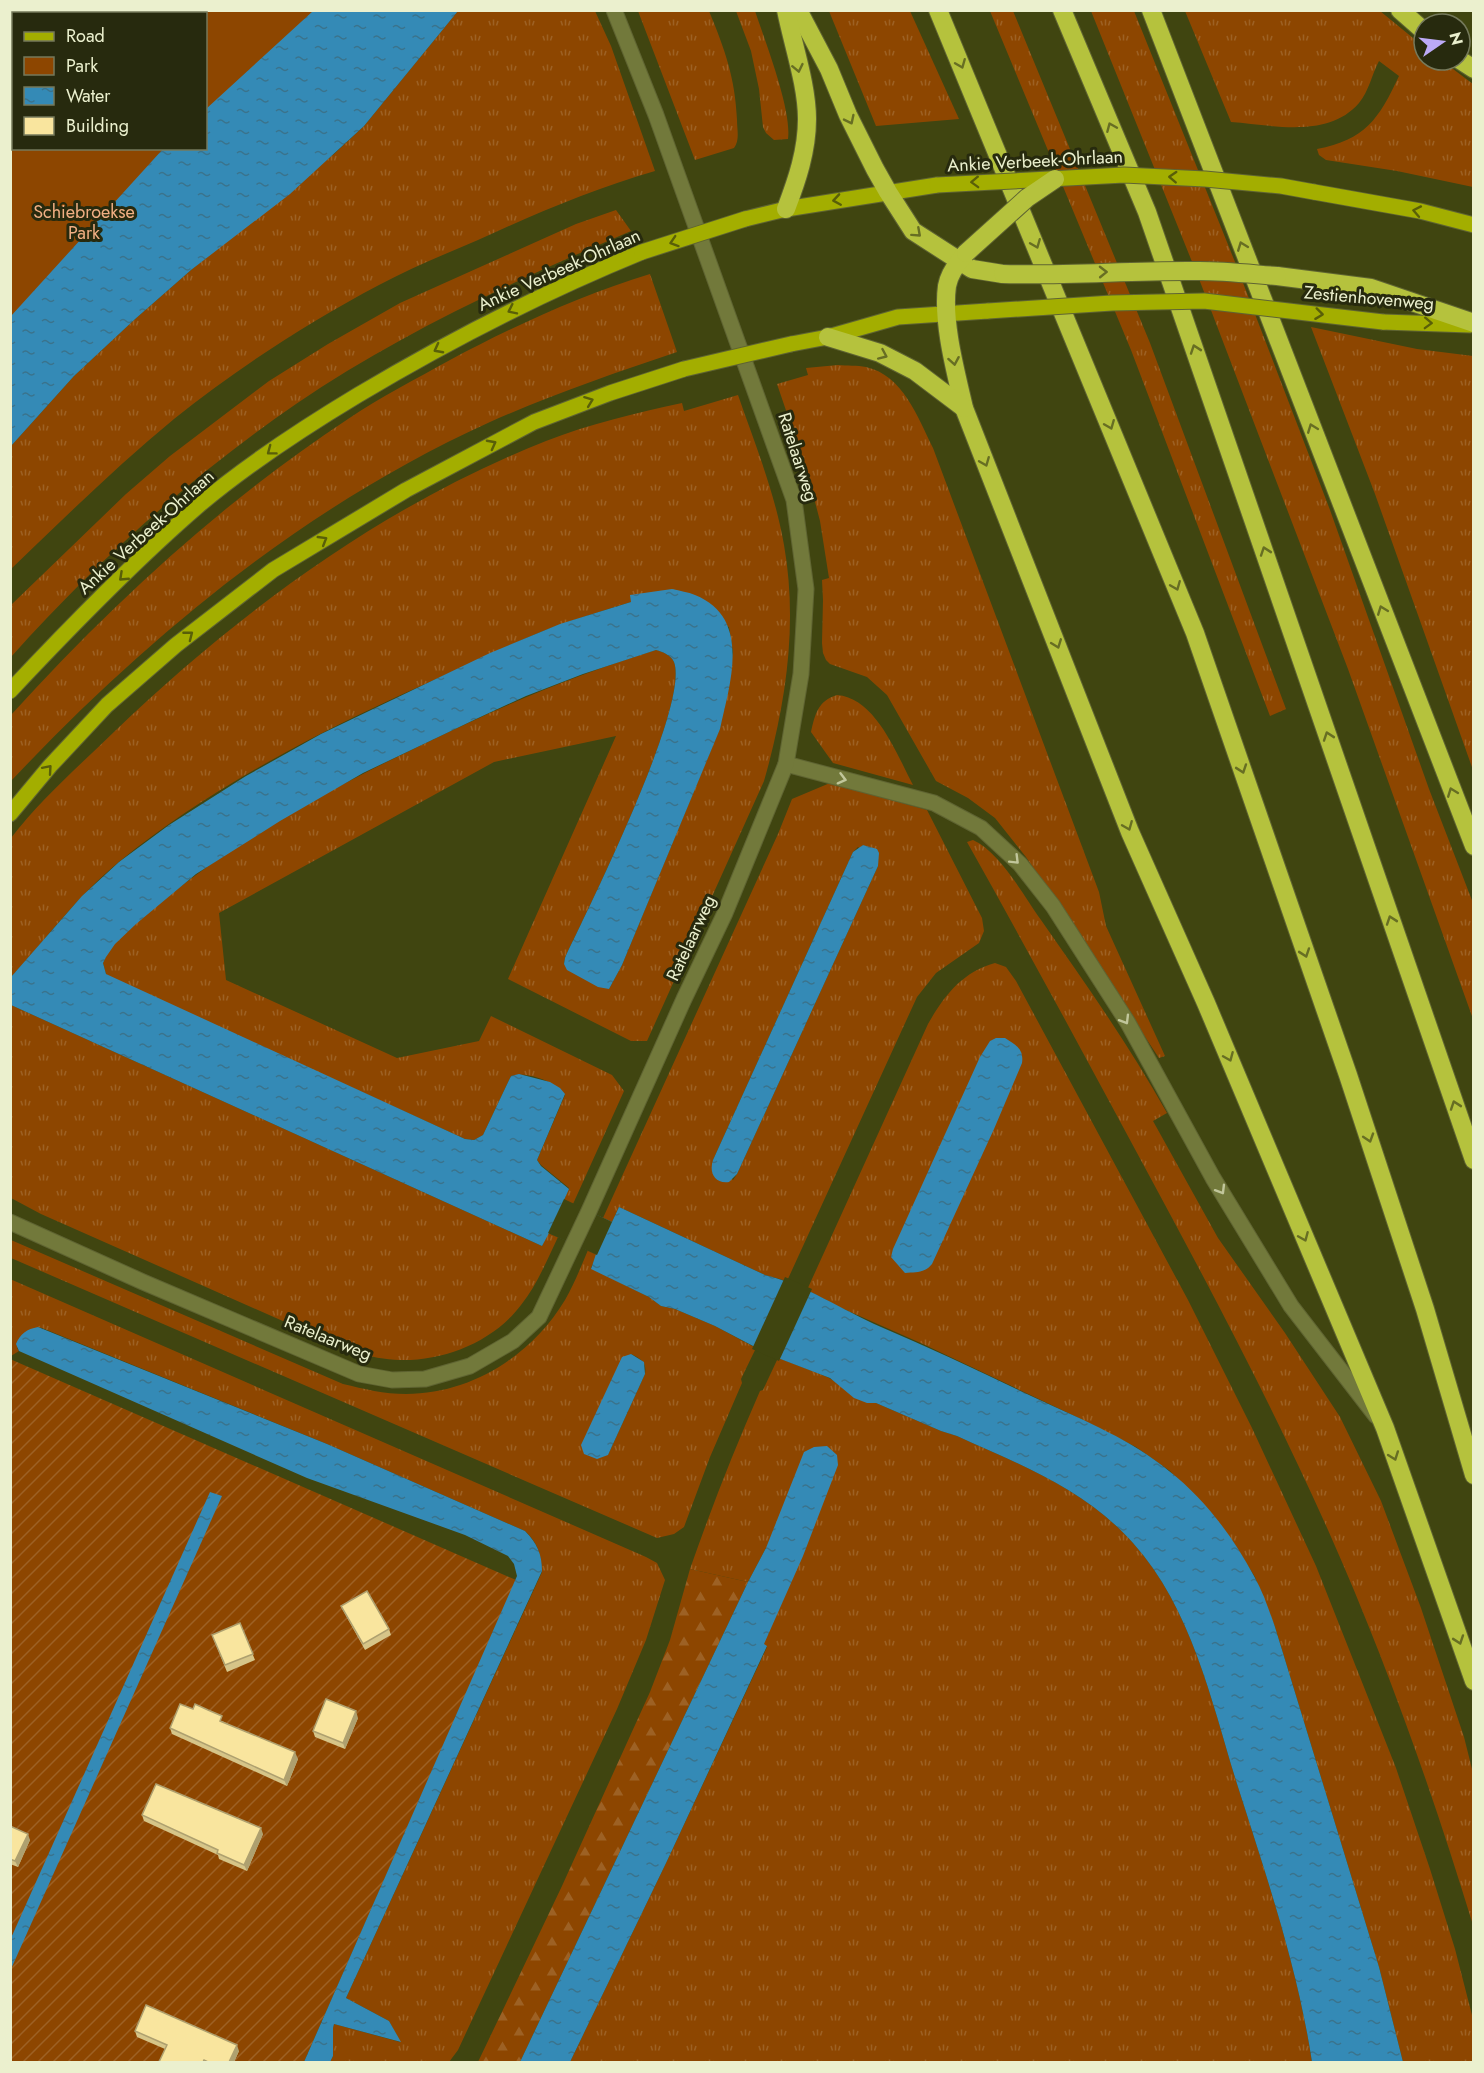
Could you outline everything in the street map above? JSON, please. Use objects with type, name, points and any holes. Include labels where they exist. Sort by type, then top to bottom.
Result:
[{"type":"highway","points":[[786,10],[806,102],[807,122],[800,172],[786,209]]},
{"type":"highway","points":[[798,10],[888,192],[913,231],[965,261],[1003,274],[1040,276],[1079,272],[1200,271],[1277,276],[1371,288],[1473,324]]},
{"type":"highway","points":[[938,10],[1196,633],[1352,1086],[1425,1310],[1473,1475]]},
{"type":"highway","points":[[1062,10],[1147,212],[1473,1160]]},
{"type":"highway","points":[[1151,10],[1473,846]]},
{"type":"highway","points":[[1400,10],[1412,20]]},
{"type":"highway","points":[[1055,179],[1027,198],[965,261],[947,284],[947,314],[954,363],[964,408],[1130,832],[1206,1003],[1385,1428],[1473,1681]]},
{"type":"highway","points":[[828,337],[879,353],[915,371],[964,408]]},
{"type":"main road","name":"Ankie Verbeek-Ohrlaan","points":[[10,691],[111,588],[199,506],[297,432],[401,369],[489,321],[575,279],[642,252],[745,219],[786,209],[937,186],[1124,175],[1281,186],[1420,211],[1473,225]]},
{"type":"main road","name":"Zestienhovenweg","points":[[947,314],[1112,303],[1204,301],[1383,322],[1473,324]]},
{"type":"main road","points":[[10,814],[50,766],[107,705],[176,645],[273,570],[406,490],[534,422],[610,393],[684,369],[828,337],[898,317],[947,314]]},
{"type":"street","name":"Ratelaarweg","points":[[10,1222],[143,1282],[359,1374],[392,1380],[425,1379],[470,1366],[513,1341],[539,1317],[590,1211],[684,999],[725,913],[786,764],[801,674],[806,589],[794,500],[656,115],[614,10]]},
{"type":"street","points":[[786,764],[934,803],[981,828],[1020,864],[1053,906],[1128,1023],[1213,1178],[1291,1306],[1385,1428]]},
{"type":"green space","name":"Schiebroekse Park","points":[[11,11],[391,11],[11,402]]},
{"type":"green space","points":[[458,11],[595,11],[611,46],[655,171],[565,202],[428,261],[379,285],[299,331],[248,364],[174,419],[111,474],[11,569],[11,446],[74,376],[134,320],[191,270],[334,154],[364,126]]},
{"type":"green space","points":[[638,11],[709,11],[724,51],[734,90],[738,135],[734,148],[695,160]]},
{"type":"green space","points":[[736,11],[755,11],[782,94],[788,139],[774,140],[763,127],[759,89],[751,51]]},
{"type":"green space","points":[[829,11],[910,11],[959,119],[876,126]]},
{"type":"green space","points":[[990,11],[1013,11],[1150,343],[1286,709],[1270,716],[1131,350]]},
{"type":"green space","points":[[1091,11],[1134,11],[1235,262],[1330,510],[1429,789],[1473,903],[1473,1019],[1348,669],[1201,284]]},
{"type":"green space","points":[[1185,11],[1380,11],[1412,37],[1412,72],[1457,72],[1473,84],[1473,187],[1397,171],[1326,160],[1319,155],[1317,149],[1347,140],[1359,133],[1377,116],[1399,76],[1379,61],[1359,103],[1332,122],[1316,126],[1282,127],[1231,122]]},
{"type":"green space","points":[[616,210],[631,231],[459,309],[417,331],[336,378],[257,432],[182,491],[111,554],[11,657],[11,605],[126,494],[170,456],[269,381],[400,303],[576,224]]},
{"type":"green space","points":[[650,274],[677,352],[583,385],[490,422],[422,456],[357,493],[294,534],[233,578],[174,625],[118,675],[11,781],[11,715],[129,594],[256,485],[360,411],[450,360],[548,312]]},
{"type":"green space","points":[[1311,327],[1417,349],[1473,356],[1473,770],[1375,494]]},
{"type":"green space","points":[[838,365],[866,367],[890,379],[908,399],[933,448],[1099,892],[1106,926],[1165,1056],[1159,1058],[1026,857],[995,818],[968,798],[936,781],[887,695],[867,677],[830,664],[826,660],[822,643],[822,580],[829,578],[820,521],[808,475],[777,384],[808,375],[806,368]]},
{"type":"green space","points":[[738,395],[770,488],[784,545],[790,604],[790,634],[784,693],[764,781],[647,1041],[631,1041],[508,979],[616,736],[494,762],[219,913],[226,980],[397,1058],[479,1041],[491,1016],[612,1075],[624,1091],[573,1204],[564,1200],[569,1188],[537,1160],[565,1095],[554,1085],[533,1076],[511,1076],[483,1135],[474,1140],[465,1139],[113,979],[106,974],[103,963],[113,945],[135,923],[190,880],[255,835],[322,795],[484,716],[569,680],[656,650],[669,656],[674,662],[675,685],[667,720],[634,808],[564,964],[609,989],[622,965],[720,728],[733,652],[729,627],[631,595],[631,602],[532,635],[360,714],[235,781],[157,833],[120,861],[90,888],[11,977],[11,838],[75,770],[212,644],[264,603],[371,529],[428,496],[486,467],[546,441],[596,424],[682,403],[684,411]]},
{"type":"green space","points":[[837,695],[851,698],[874,717],[884,730],[913,785],[833,763],[811,732],[818,709],[825,701]]},
{"type":"green space","points":[[830,783],[927,810],[982,918],[984,931],[979,943],[936,973],[917,997],[787,1281],[765,1275],[619,1207],[612,1222],[603,1218],[792,799]],"holes":[[[858,847],[878,866],[737,1174],[733,1180],[713,1160],[853,852]]]},
{"type":"green space","points":[[973,840],[1002,864],[1137,1063],[1167,1113],[1153,1121],[1218,1238],[1285,1333],[1340,1417],[1381,1501],[1421,1608],[1464,1737],[1473,1773],[1473,1925],[1424,1775],[1388,1676],[1349,1578],[1307,1483],[1191,1254],[967,842]]},
{"type":"green space","points":[[995,963],[1006,967],[1016,981],[1188,1300],[1252,1428],[1316,1566],[1396,1768],[1430,1869],[1455,1949],[1473,2019],[1473,2062],[1403,2062],[1379,1967],[1275,1627],[1255,1577],[1232,1540],[1170,1471],[1136,1447],[807,1290],[928,1024],[955,986],[973,972]]},
{"type":"green space","points":[[11,1005],[542,1246],[548,1233],[558,1237],[527,1297],[510,1318],[483,1338],[451,1353],[417,1359],[389,1359],[355,1353],[41,1214],[11,1198]]},
{"type":"green space","points":[[11,1240],[343,1384],[390,1393],[430,1392],[454,1387],[477,1379],[518,1354],[536,1338],[565,1300],[588,1250],[597,1254],[591,1268],[649,1297],[661,1306],[675,1309],[715,1326],[756,1348],[741,1379],[742,1383],[710,1457],[684,1527],[674,1534],[657,1538],[11,1258]],"holes":[[[631,1354],[644,1364],[645,1374],[608,1455]]]},
{"type":"green space","points":[[10,1279],[657,1563],[665,1580],[646,1640],[617,1709],[458,2050],[449,2062],[330,2062],[333,2056],[333,2028],[334,2024],[400,2042],[389,2021],[346,1998],[542,1572],[540,1554],[536,1544],[525,1531],[327,1444],[42,1328],[38,1327],[17,1348],[19,1351],[11,1356]]},
{"type":"green space","points":[[778,1358],[827,1377],[861,1400],[876,1403],[957,1436],[1051,1480],[1073,1493],[1114,1524],[1154,1569],[1186,1628],[1209,1691],[1281,1924],[1299,1993],[1312,2062],[570,2062],[767,1647],[764,1645],[766,1548],[748,1582],[690,1569],[741,1435],[760,1391],[763,1390]]},
{"type":"green space","points":[[10,1359],[516,1580],[304,2062],[11,2062]]},
{"type":"green space","points":[[690,1569],[748,1582],[520,2062],[478,2062],[562,1886],[650,1692],[670,1640]]},
{"type":"water","points":[[313,11],[458,11],[364,126],[290,194],[191,270],[134,320],[74,376],[11,446],[11,316],[162,150],[207,150],[207,108]]},
{"type":"water","points":[[672,589],[695,595],[713,605],[724,619],[731,635],[732,672],[720,729],[622,965],[609,989],[598,987],[567,970],[564,964],[634,808],[667,720],[675,685],[674,662],[669,656],[656,650],[526,696],[363,773],[280,821],[196,874],[136,924],[115,944],[106,957],[103,963],[106,974],[465,1139],[474,1140],[483,1135],[511,1076],[519,1074],[550,1082],[565,1094],[537,1160],[569,1189],[564,1200],[612,1222],[619,1207],[765,1275],[809,1291],[1108,1432],[1155,1460],[1182,1482],[1206,1506],[1237,1547],[1266,1601],[1379,1967],[1403,2062],[1312,2062],[1299,1993],[1281,1924],[1209,1691],[1186,1628],[1154,1569],[1133,1543],[1094,1508],[1051,1480],[1005,1457],[876,1403],[867,1403],[854,1398],[830,1378],[770,1355],[715,1326],[675,1309],[661,1306],[649,1297],[591,1269],[596,1254],[549,1233],[542,1246],[11,1005],[11,977],[82,896],[119,862],[169,825],[246,776],[321,734],[490,653],[560,624],[631,602],[630,595]]},
{"type":"water","points":[[863,845],[877,849],[878,866],[737,1174],[729,1182],[720,1181],[712,1173],[713,1160],[853,852]]},
{"type":"water","points":[[1005,1038],[1016,1045],[1022,1054],[1022,1063],[932,1264],[923,1271],[905,1273],[891,1257],[893,1249],[980,1057],[990,1041]]},
{"type":"water","points":[[38,1327],[327,1444],[525,1531],[536,1544],[542,1571],[346,1998],[389,2021],[401,2042],[334,2024],[333,2056],[330,2062],[304,2062],[517,1576],[514,1564],[508,1556],[465,1535],[307,1478],[19,1351],[16,1344],[20,1337],[27,1331]]},
{"type":"water","points":[[631,1354],[644,1362],[645,1374],[608,1455],[597,1459],[584,1454],[581,1445],[622,1357]]},
{"type":"water","points":[[827,1446],[837,1455],[838,1465],[803,1556],[764,1644],[767,1646],[570,2062],[520,2062],[766,1548],[804,1452],[814,1447]]},
{"type":"water","points":[[210,1492],[222,1496],[11,1969],[11,1938]]},
{"type":"pier","points":[[564,1199],[612,1222],[597,1255],[548,1233]]},
{"type":"pier","points":[[785,1277],[812,1289],[779,1361],[752,1349]]},
{"type":"building","points":[[367,1591],[389,1629],[363,1644],[341,1606]]},
{"type":"building","points":[[240,1623],[253,1654],[225,1665],[212,1635]]},
{"type":"building","points":[[326,1699],[356,1711],[343,1743],[313,1731]]},
{"type":"building","points":[[180,1704],[193,1709],[195,1704],[222,1716],[220,1721],[295,1752],[284,1780],[170,1728]]},
{"type":"building","points":[[156,1784],[261,1828],[244,1865],[217,1853],[218,1850],[142,1815]]},
{"type":"building","points":[[10,1826],[28,1834],[15,1861],[10,1859]]},
{"type":"building","points":[[146,2005],[237,2045],[229,2062],[204,2060],[203,2062],[159,2062],[167,2045],[135,2031]]}]
